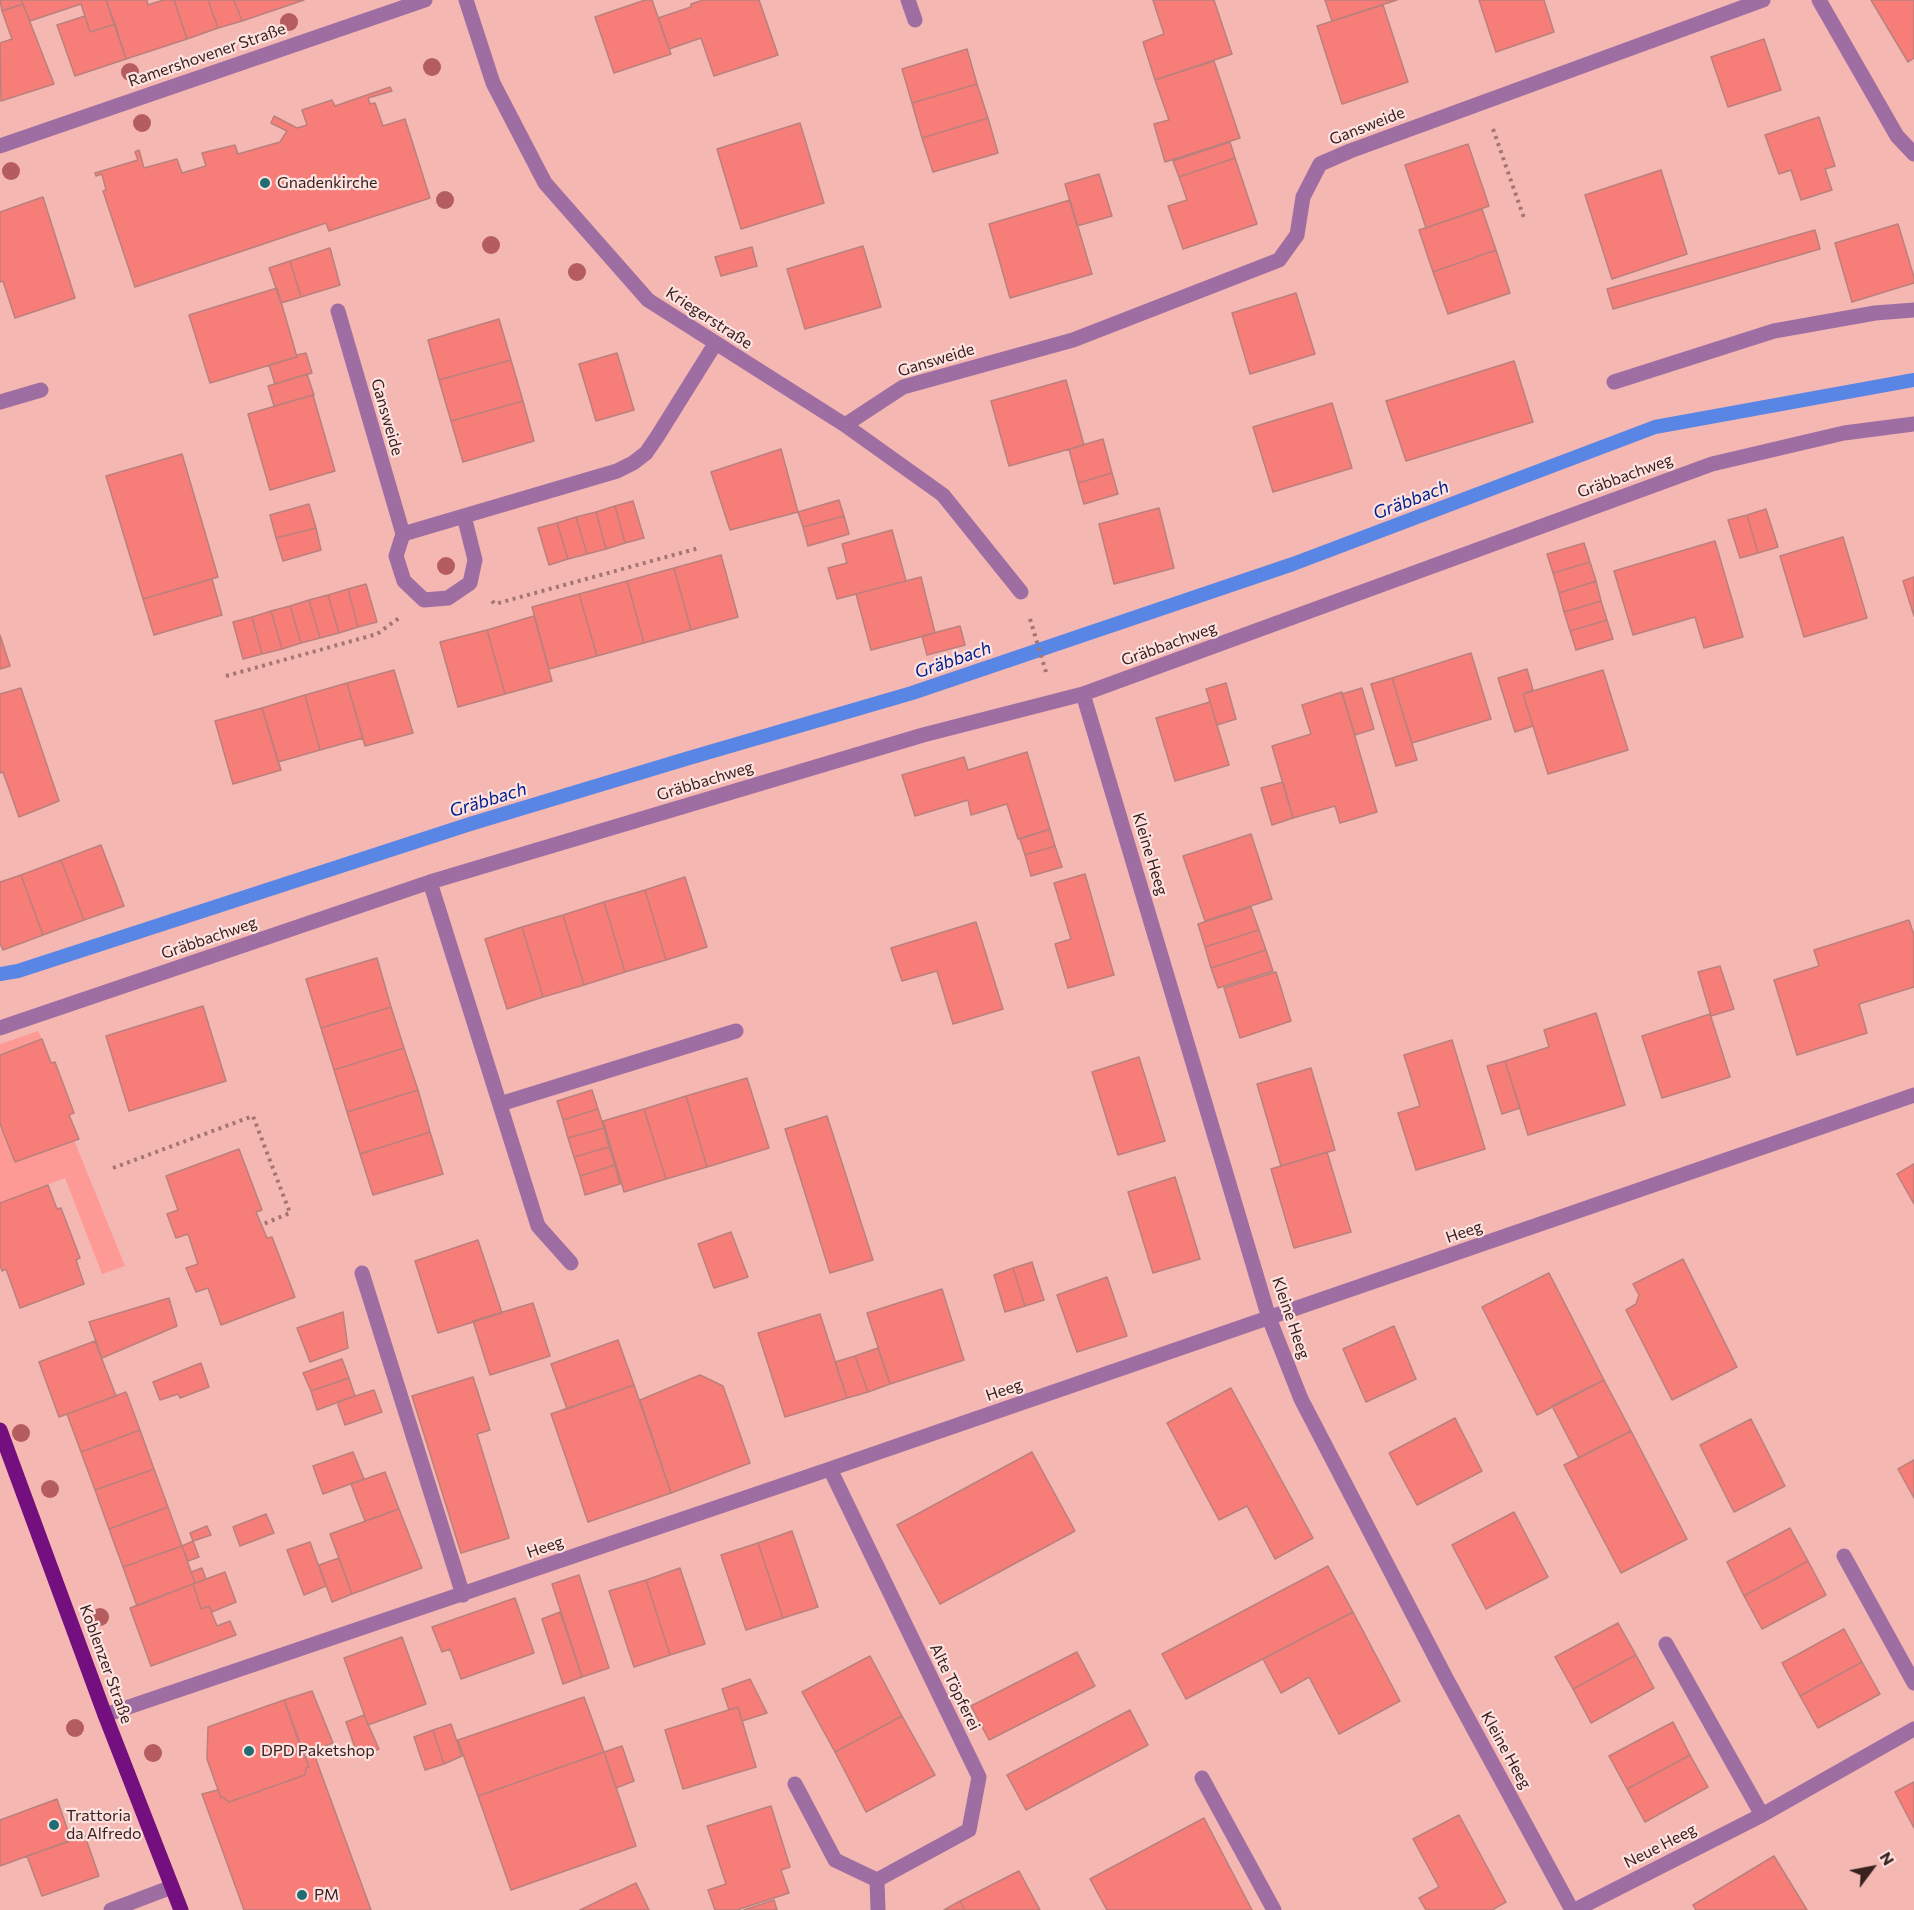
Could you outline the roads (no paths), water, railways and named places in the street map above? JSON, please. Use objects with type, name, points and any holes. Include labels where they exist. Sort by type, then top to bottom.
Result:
[{"type":"main road","name":"Koblenzer Straße","points":[[0,1430],[105,1715],[181,1910]]},
{"type":"street","name":"Ramershovener Straße","points":[[0,146],[425,0]]},
{"type":"street","name":"Kriegerstraße","points":[[466,0],[494,83],[545,183],[648,300],[845,425],[943,495],[1021,592]]},
{"type":"street","points":[[908,0],[915,20]]},
{"type":"street","name":"Gansweide","points":[[845,425],[903,387],[1073,340],[1279,260],[1297,235],[1303,197],[1320,164],[1763,0]]},
{"type":"street","points":[[1819,0],[1898,136],[1914,154]]},
{"type":"street","points":[[1614,382],[1774,331],[1875,313],[1914,310]]},
{"type":"street","name":"Gansweide","points":[[338,311],[403,534],[396,556],[404,581],[424,600],[448,598],[470,583],[475,560],[464,516]]},
{"type":"street","points":[[403,534],[617,471],[633,463],[646,453],[715,344]]},
{"type":"street","points":[[0,402],[41,390]]},
{"type":"street","name":"Gräbbachweg","points":[[0,1028],[430,882],[923,735],[1083,694],[1712,464],[1844,433],[1914,424]]},
{"type":"street","name":"Kleine Heeg","points":[[1083,694],[1269,1318],[1301,1399],[1451,1688],[1574,1910]]},
{"type":"street","points":[[430,882],[538,1226],[571,1263]]},
{"type":"street","points":[[500,1104],[736,1031]]},
{"type":"street","name":"Heeg","points":[[105,1715],[830,1469],[1914,1095]]},
{"type":"street","points":[[362,1273],[463,1594]]},
{"type":"street","name":"Alte Töpferei","points":[[830,1469],[979,1777],[969,1830],[877,1880]]},
{"type":"street","points":[[1844,1556],[1914,1683]]},
{"type":"street","points":[[1666,1644],[1762,1815]]},
{"type":"street","name":"Neue Heeg","points":[[1574,1910],[1762,1815],[1914,1729]]},
{"type":"street","points":[[1202,1778],[1274,1910]]},
{"type":"street","points":[[795,1784],[835,1860],[877,1880],[878,1910]]},
{"type":"street","points":[[111,1910],[172,1887]]},
{"type":"waterway","name":"Gräbbach","points":[[0,974],[18,971],[470,824],[912,693],[1293,564],[1655,427],[1914,380]]},
{"type":"place","name":"Gnadenkirche","points":[[265,183]]},
{"type":"place","name":"DPD Paketshop","points":[[249,1751]]},
{"type":"place","name":"Trattoria da Alfredo","points":[[54,1825]]},
{"type":"place","name":"PM","points":[[302,1895]]}]
